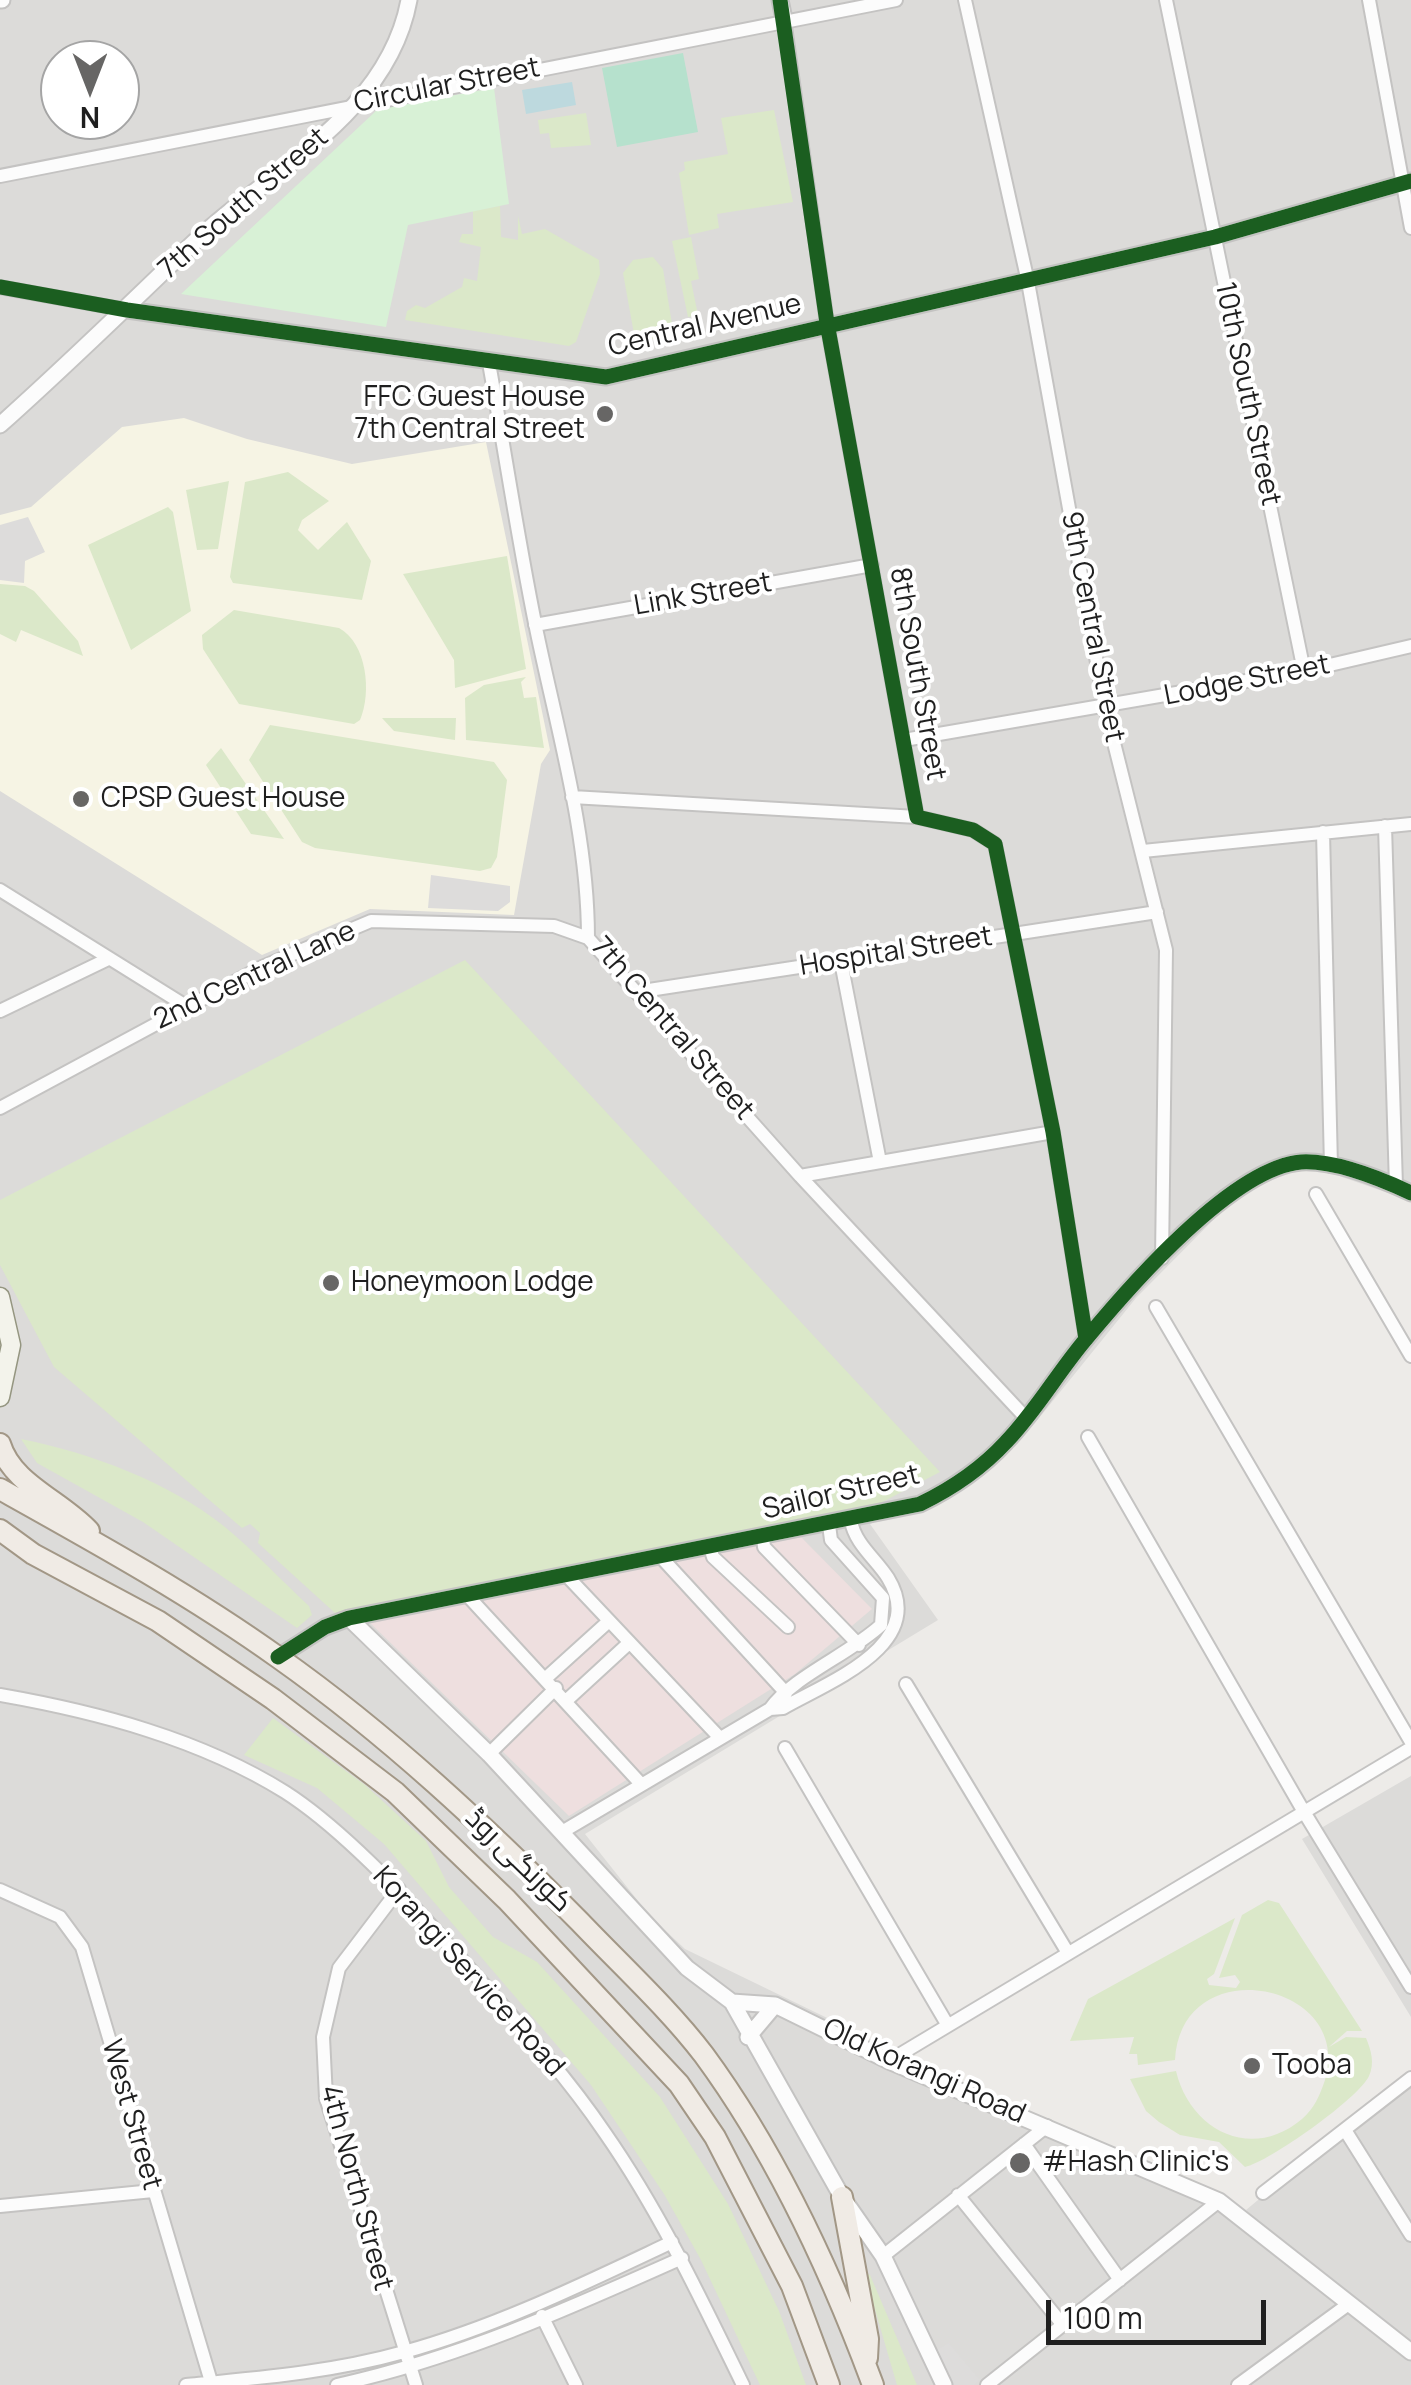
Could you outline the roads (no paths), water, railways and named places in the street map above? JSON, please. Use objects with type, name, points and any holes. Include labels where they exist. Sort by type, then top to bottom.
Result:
[{"type":"main road","points":[[0,1298],[11,1344],[0,1396]]},
{"type":"main road","points":[[0,1444],[12,1470],[66,1506],[103,1546]]},
{"type":"main road","name":"کورنگی روڈ","points":[[0,1490],[103,1546],[278,1657],[478,1820],[703,2054],[760,2142],[812,2243],[869,2376]]},
{"type":"main road","points":[[0,1530],[33,1554]]},
{"type":"main road","points":[[0,1547],[33,1554]]},
{"type":"main road","name":"کورنگی روڈ","points":[[33,1554],[158,1621],[273,1700],[396,1792],[507,1900],[679,2084],[715,2137],[792,2286],[829,2385]]},
{"type":"main road","points":[[842,2197],[868,2338],[869,2376]]},
{"type":"street","name":"7th South Street","points":[[0,425],[127,310],[192,244],[358,104],[396,48],[410,0]]},
{"type":"street","points":[[780,0],[784,19]]},
{"type":"street","name":"Circular Street","points":[[0,176],[896,0]]},
{"type":"street","name":"9th Central Street","points":[[965,0],[1028,282],[1105,707],[1166,950],[1162,1258]]},
{"type":"street","name":"10th South Street","points":[[1166,0],[1304,671]]},
{"type":"street","points":[[1369,0],[1407,182],[1411,228]]},
{"type":"street","name":"8th South Street","points":[[784,19],[827,324],[917,817],[973,830],[995,844],[1053,1132],[1086,1339]]},
{"type":"street","name":"Central Avenue","points":[[0,287],[489,364],[606,377],[1215,237],[1407,182]]},
{"type":"street","name":"7th Central Street","points":[[489,364],[535,624],[572,798],[588,896],[588,938],[800,1176],[1026,1418]]},
{"type":"street","name":"Link Street","points":[[535,624],[872,565]]},
{"type":"street","name":"Lodge Street","points":[[904,740],[1304,671],[1411,646]]},
{"type":"street","points":[[572,798],[917,817]]},
{"type":"street","points":[[1143,850],[1411,824]]},
{"type":"street","points":[[1385,826],[1403,1189]]},
{"type":"street","points":[[1323,832],[1331,1166]]},
{"type":"street","points":[[0,890],[186,1006]]},
{"type":"street","name":"Hospital Street","points":[[636,992],[1157,912]]},
{"type":"street","name":"2nd Central Lane","points":[[0,1108],[262,967],[371,921],[554,926],[588,938]]},
{"type":"street","points":[[0,996],[7,1008],[108,960]]},
{"type":"street","points":[[841,962],[880,1162]]},
{"type":"street","points":[[800,1176],[1053,1132]]},
{"type":"street","name":"Sailor Street","points":[[278,1657],[324,1626],[349,1618],[852,1521],[940,1495],[989,1458],[1026,1418],[1086,1339],[1229,1193],[1299,1162],[1331,1166],[1403,1189]]},
{"type":"street","points":[[1316,1194],[1411,1356]]},
{"type":"street","points":[[890,2061],[1411,1745],[1156,1308]]},
{"type":"street","points":[[1088,1437],[1304,1812],[1411,1987]]},
{"type":"street","points":[[770,1709],[782,1708],[870,1657],[897,1623],[898,1596],[854,1534],[852,1521]]},
{"type":"street","points":[[562,1832],[770,1709],[786,1693],[859,1645],[882,1625],[883,1598],[831,1540],[829,1525]]},
{"type":"street","points":[[763,1538],[764,1547],[859,1645]]},
{"type":"street","points":[[710,1547],[712,1556],[788,1626]]},
{"type":"street","points":[[660,1556],[786,1693]]},
{"type":"street","points":[[566,1574],[720,1738]]},
{"type":"street","points":[[467,1595],[641,1784]]},
{"type":"street","points":[[349,1618],[489,1754],[687,1968],[732,2002],[748,2037],[842,2197],[884,2256],[944,2385]]},
{"type":"street","points":[[489,1754],[609,1622]]},
{"type":"street","points":[[567,1700],[629,1643]]},
{"type":"street","points":[[906,1684],[1068,1953]]},
{"type":"street","name":"Korangi Service Road","points":[[0,1694],[113,1720],[206,1752],[286,1793],[399,1889],[559,2068],[606,2134],[682,2258],[743,2385]]},
{"type":"street","points":[[785,1748],[946,2024]]},
{"type":"street","name":"4th North Street","points":[[399,1889],[339,1968],[323,2037],[326,2098],[408,2370],[416,2385]]},
{"type":"street","name":"West Street","points":[[0,1890],[60,1917],[82,1947],[212,2384]]},
{"type":"street","name":"Old Korangi Road","points":[[732,2002],[775,2005],[890,2061],[1219,2201],[1411,2352]]},
{"type":"street","points":[[748,2037],[775,2005]]},
{"type":"street","points":[[1264,2193],[1411,2078]]},
{"type":"street","points":[[884,2256],[1048,2126]]},
{"type":"street","points":[[1345,2130],[1411,2235]]},
{"type":"street","points":[[1024,2144],[1120,2280]]},
{"type":"street","points":[[0,2206],[153,2191]]},
{"type":"street","points":[[958,2194],[1062,2324]]},
{"type":"street","points":[[988,2385],[1219,2201]]},
{"type":"street","points":[[186,2385],[315,2372],[403,2352],[536,2305],[672,2242]]},
{"type":"street","points":[[337,2385],[408,2370],[544,2320],[682,2258]]},
{"type":"street","points":[[1238,2385],[1350,2303]]},
{"type":"street","points":[[536,2305],[576,2385]]},
{"type":"water","points":[[572,82],[576,105],[526,114],[522,90]]},
{"type":"place","name":"FFC Guest House 7th Central Street","points":[[605,414]]},
{"type":"place","name":"CPSP Guest House","points":[[81,799]]},
{"type":"place","name":"Honeymoon Lodge","points":[[331,1283]]},
{"type":"place","name":"Tooba","points":[[1252,2066]]},
{"type":"place","name":"#Hash Clinic's","points":[[1020,2163]]}]
